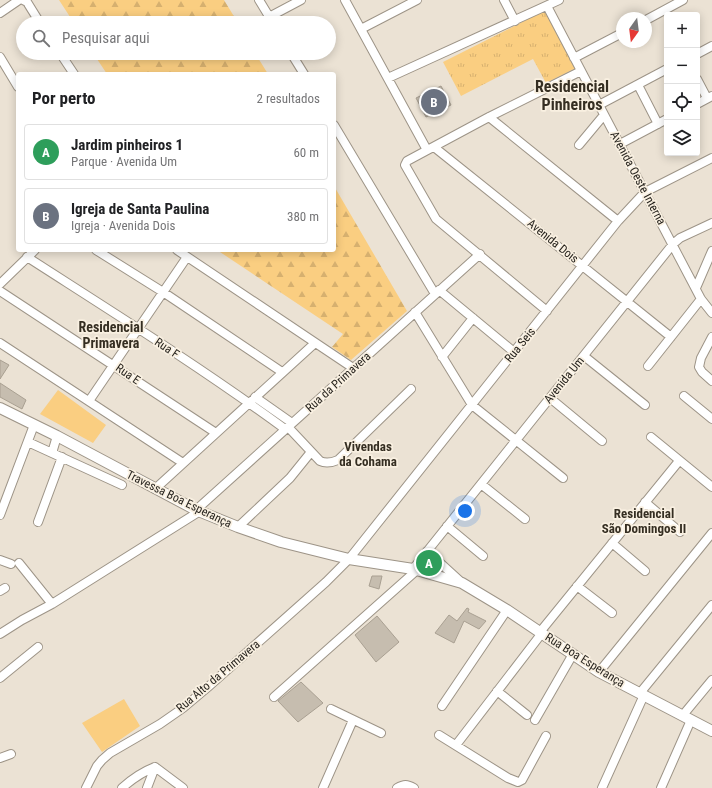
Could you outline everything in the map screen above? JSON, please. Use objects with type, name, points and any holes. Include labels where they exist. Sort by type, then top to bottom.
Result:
[{"type":"main road","name":"Travessa Boa Esperança","points":[[0,408],[57,436],[198,511],[238,527],[282,542],[349,559],[415,570],[462,583]]},
{"type":"main road","name":"Rua Boa Esperança","points":[[462,583],[541,632],[599,672],[712,731]]},
{"type":"street","points":[[0,13],[18,0]]},
{"type":"street","points":[[23,0],[27,2],[36,16]]},
{"type":"street","points":[[259,0],[269,16]]},
{"type":"street","points":[[277,16],[301,0]]},
{"type":"street","name":"Avenida Dois","points":[[345,0],[388,78],[431,148],[583,265],[672,337]]},
{"type":"street","points":[[361,29],[417,0]]},
{"type":"street","points":[[504,0],[515,21]]},
{"type":"street","points":[[388,78],[560,0]]},
{"type":"street","points":[[652,17],[683,0]]},
{"type":"street","name":"Avenida Oeste Interna","points":[[547,6],[701,299],[712,314]]},
{"type":"street","points":[[574,58],[616,36]]},
{"type":"street","points":[[700,52],[712,46]]},
{"type":"street","points":[[0,57],[16,84]]},
{"type":"street","points":[[65,60],[73,72]]},
{"type":"street","points":[[295,60],[303,72]]},
{"type":"street","points":[[547,311],[436,219],[405,168],[405,163],[489,117],[581,71]]},
{"type":"street","points":[[599,105],[664,71]]},
{"type":"street","points":[[700,83],[710,97],[700,102]]},
{"type":"street","points":[[638,85],[658,124]]},
{"type":"street","points":[[579,145],[604,115]]},
{"type":"street","points":[[489,117],[618,221]]},
{"type":"street","points":[[620,144],[665,120]]},
{"type":"street","points":[[336,128],[437,292],[473,318],[514,352]]},
{"type":"street","name":"Rua Seis","points":[[349,559],[618,221],[645,192],[712,158]]},
{"type":"street","name":"Avenida Um","points":[[274,697],[415,570],[447,526],[672,244],[680,238],[712,223]]},
{"type":"street","points":[[696,288],[712,251]]},
{"type":"street","points":[[0,284],[33,252]]},
{"type":"street","points":[[99,252],[163,292],[282,372]]},
{"type":"street","points":[[180,252],[353,368]]},
{"type":"street","name":"Rua da Primavera","points":[[0,634],[52,604],[198,511],[288,426],[480,254]]},
{"type":"street","points":[[89,402],[187,256]]},
{"type":"street","name":"Rua F","points":[[28,257],[252,400],[288,426],[322,462],[329,463],[338,460],[412,389]]},
{"type":"street","name":"Rua E","points":[[0,291],[216,433]]},
{"type":"street","points":[[648,366],[701,299]]},
{"type":"street","points":[[415,312],[472,405],[562,478]]},
{"type":"street","points":[[442,357],[473,318]]},
{"type":"street","points":[[712,337],[699,367],[702,372],[712,381]]},
{"type":"street","points":[[155,489],[315,343]]},
{"type":"street","points":[[0,344],[183,463]]},
{"type":"street","points":[[584,356],[645,405]]},
{"type":"street","points":[[684,396],[712,419]]},
{"type":"street","points":[[550,398],[602,441]]},
{"type":"street","points":[[0,515],[34,425]]},
{"type":"street","points":[[52,453],[57,436]]},
{"type":"street","points":[[651,437],[712,487]]},
{"type":"street","points":[[28,442],[122,485]]},
{"type":"street","points":[[238,527],[290,478],[311,452]]},
{"type":"street","points":[[38,522],[62,457]]},
{"type":"street","points":[[456,745],[577,586],[679,461]]},
{"type":"street","points":[[481,484],[525,519]]},
{"type":"street","points":[[645,502],[680,532]]},
{"type":"street","points":[[447,526],[483,556]]},
{"type":"street","points":[[599,672],[712,533]]},
{"type":"street","points":[[612,543],[645,571]]},
{"type":"street","points":[[428,551],[462,583]]},
{"type":"street","name":"Rua Alto da Primavera","points":[[86,788],[97,766],[106,756],[160,724],[183,708],[303,603],[349,559]]},
{"type":"street","points":[[0,560],[15,564],[52,604]]},
{"type":"street","points":[[577,586],[612,613]]},
{"type":"street","points":[[602,788],[642,694],[712,605]]},
{"type":"street","points":[[442,706],[507,610]]},
{"type":"street","points":[[0,678],[38,648]]},
{"type":"street","points":[[535,720],[573,654]]},
{"type":"street","points":[[661,788],[687,717],[712,680]]},
{"type":"street","points":[[497,691],[527,715]]},
{"type":"street","points":[[331,709],[381,733]]},
{"type":"street","points":[[323,788],[353,720]]},
{"type":"street","points":[[439,735],[508,778],[518,782],[522,780],[546,736]]},
{"type":"street","points":[[0,758],[11,754]]},
{"type":"street","points":[[122,788],[144,771],[155,767]]},
{"type":"street","points":[[147,788],[155,767]]},
{"type":"street","points":[[155,767],[183,788]]},
{"type":"street","points":[[397,788],[408,785],[414,788]]},
{"type":"green space","points":[[59,0],[224,0],[234,16],[69,16]]},
{"type":"green space","points":[[546,10],[576,68],[546,83],[533,59],[461,96],[443,62]]},
{"type":"green space","points":[[98,60],[259,60],[267,72],[106,72]]},
{"type":"green space","points":[[336,189],[407,311],[351,360],[332,347],[343,334],[220,252],[336,252]]},
{"type":"green space","points":[[58,390],[106,425],[93,443],[40,414]]},
{"type":"green space","points":[[429,559],[447,573],[422,566]]},
{"type":"green space","points":[[124,699],[140,726],[102,752],[82,723]]},
{"type":"building","points":[[441,86],[451,105],[426,117],[416,98]]},
{"type":"building","points":[[0,360],[9,365],[0,379]]},
{"type":"building","points":[[0,383],[26,400],[22,409],[0,397]]},
{"type":"building","points":[[372,576],[382,576],[379,589],[369,586]]},
{"type":"building","points":[[467,608],[469,609],[468,612],[486,621],[479,629],[464,621],[454,643],[435,633],[449,615],[457,621]]},
{"type":"building","points":[[377,616],[399,642],[376,662],[355,635]]},
{"type":"building","points":[[301,682],[323,703],[298,722],[278,701]]},
{"type":"place","name":"Igreja de Santa Paulina","points":[[434,102]]},
{"type":"place","name":"Jardim pinheiros 1","points":[[429,563]]},
{"type":"district","name":"Residencial Pinheiros","points":[[572,95]]},
{"type":"district","name":"Residencial Primavera","points":[[111,336]]},
{"type":"district","name":"Vivendas da Cohama","points":[[368,454]]},
{"type":"district","name":"Residencial São Domingos II","points":[[644,520]]}]
